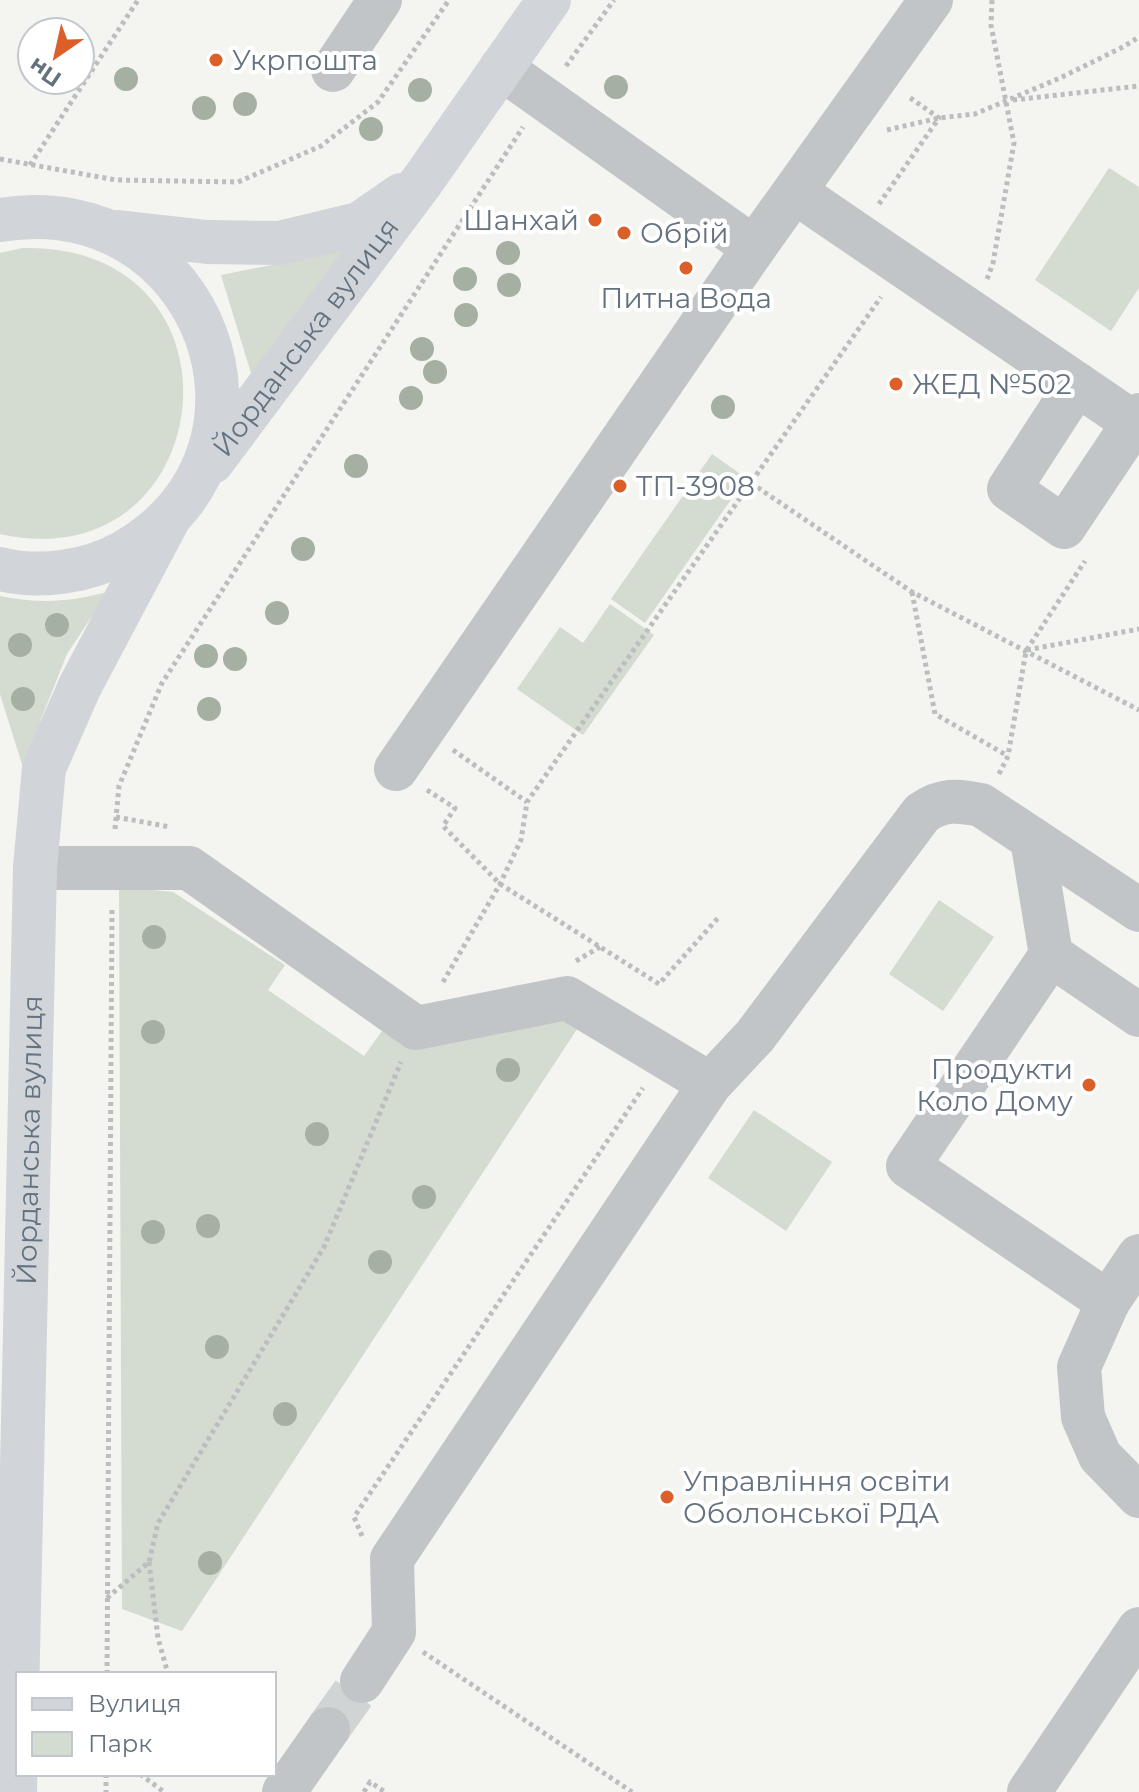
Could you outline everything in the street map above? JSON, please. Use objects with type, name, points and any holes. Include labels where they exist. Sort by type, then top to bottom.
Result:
[{"type":"main road","name":"Йорданська вулиця","points":[[18,1672],[35,868],[44,768],[80,686],[179,505],[423,180],[549,0]]},
{"type":"main road","name":"Йорданська вулиця","points":[[110,231],[207,242],[280,243],[359,224],[423,180]]},
{"type":"main road","points":[[0,207],[110,231],[138,246],[162,266],[199,315],[210,344],[216,375],[217,405],[213,436],[203,466],[179,505],[142,541],[110,559],[88,566],[40,574],[0,569]]},
{"type":"main road","points":[[0,220],[49,216]]},
{"type":"main road","name":"Йорданська вулиця","points":[[15,1792],[16,1746]]},
{"type":"lane","points":[[333,70],[380,0]]},
{"type":"lane","points":[[396,769],[754,248],[931,0]]},
{"type":"lane","points":[[501,68],[754,248]]},
{"type":"lane","points":[[795,192],[1077,384],[1136,419],[1064,527],[1009,489],[1077,384]]},
{"type":"lane","points":[[362,1681],[394,1632],[392,1559],[710,1084],[755,1036],[922,813],[937,802],[957,800],[981,805],[1139,910]]},
{"type":"lane","points":[[1032,839],[1051,955],[908,1166],[1108,1302]]},
{"type":"lane","points":[[35,868],[189,868],[416,1028],[567,998],[710,1084]]},
{"type":"lane","points":[[1051,955],[1139,1015]]},
{"type":"lane","points":[[1139,1256],[1108,1302],[1079,1367],[1083,1417],[1100,1456],[1139,1496]]},
{"type":"lane","points":[[1029,1792],[1139,1629]]},
{"type":"lane","points":[[284,1792],[328,1729]]},
{"type":"path","points":[[30,165],[138,0]]},
{"type":"path","points":[[0,159],[116,180],[238,182],[321,146],[378,102],[449,0]]},
{"type":"path","points":[[107,1672],[112,868],[119,786],[162,683],[542,97],[614,0]]},
{"type":"path","points":[[975,314],[993,263],[1014,143],[991,25],[992,0]]},
{"type":"path","points":[[877,132],[939,118],[975,114],[1139,37]]},
{"type":"path","points":[[878,75],[939,118]]},
{"type":"path","points":[[1007,100],[1139,86]]},
{"type":"path","points":[[858,235],[939,118]]},
{"type":"path","points":[[167,1672],[158,1638],[149,1562],[158,1523],[324,1247],[416,1028],[500,884],[521,840],[527,802],[903,266]]},
{"type":"path","points":[[751,483],[912,592],[1139,710]]},
{"type":"path","points":[[912,592],[935,714],[1008,756],[1026,651],[1094,547],[1064,527]]},
{"type":"path","points":[[1026,651],[1139,629]]},
{"type":"path","points":[[423,729],[527,802]]},
{"type":"path","points":[[396,769],[455,808],[443,826],[500,884],[659,984],[718,918]]},
{"type":"path","points":[[116,817],[184,829]]},
{"type":"path","points":[[573,963],[600,947]]},
{"type":"path","points":[[354,1517],[664,1057]]},
{"type":"path","points":[[106,1599],[149,1562]]},
{"type":"path","points":[[394,1632],[632,1792]]},
{"type":"path","points":[[143,1776],[164,1792]]},
{"type":"path","points":[[364,1792],[370,1782],[385,1792]]},
{"type":"green space","points":[[1109,168],[1139,187],[1139,288],[1111,331],[1035,280]]},
{"type":"green space","points":[[361,239],[254,383],[221,275],[287,262]]},
{"type":"green space","points":[[22,248],[98,261],[149,297],[177,349],[182,408],[166,464],[130,509],[74,536],[0,534],[0,253]]},
{"type":"green space","points":[[712,454],[746,478],[645,623],[611,599]]},
{"type":"green space","points":[[108,592],[67,654],[41,719],[25,774],[0,694],[0,596],[54,601]]},
{"type":"green space","points":[[610,604],[654,635],[583,735],[517,689],[560,627],[583,643]]},
{"type":"green space","points":[[119,887],[173,892],[285,965],[268,990],[364,1056],[382,1031],[401,1042],[585,1017],[182,1631],[122,1609]]},
{"type":"green space","points":[[939,900],[994,937],[943,1011],[889,974]]},
{"type":"green space","points":[[754,1110],[832,1162],[786,1231],[708,1178]]},
{"type":"tunnel","points":[[328,1729],[362,1681]]},
{"type":"place","name":"Укрпошта","points":[[216,60]]},
{"type":"place","name":"Шанхай","points":[[595,220]]},
{"type":"place","name":"Обрій","points":[[624,233]]},
{"type":"place","name":"Питна Вода","points":[[686,268]]},
{"type":"place","name":"ЖЕД №502","points":[[896,384]]},
{"type":"place","name":"ТП-3908","points":[[620,486]]},
{"type":"place","name":"Продукти Коло Дому","points":[[1089,1085]]},
{"type":"place","name":"Управління освіти Оболонської РДА","points":[[667,1497]]}]
